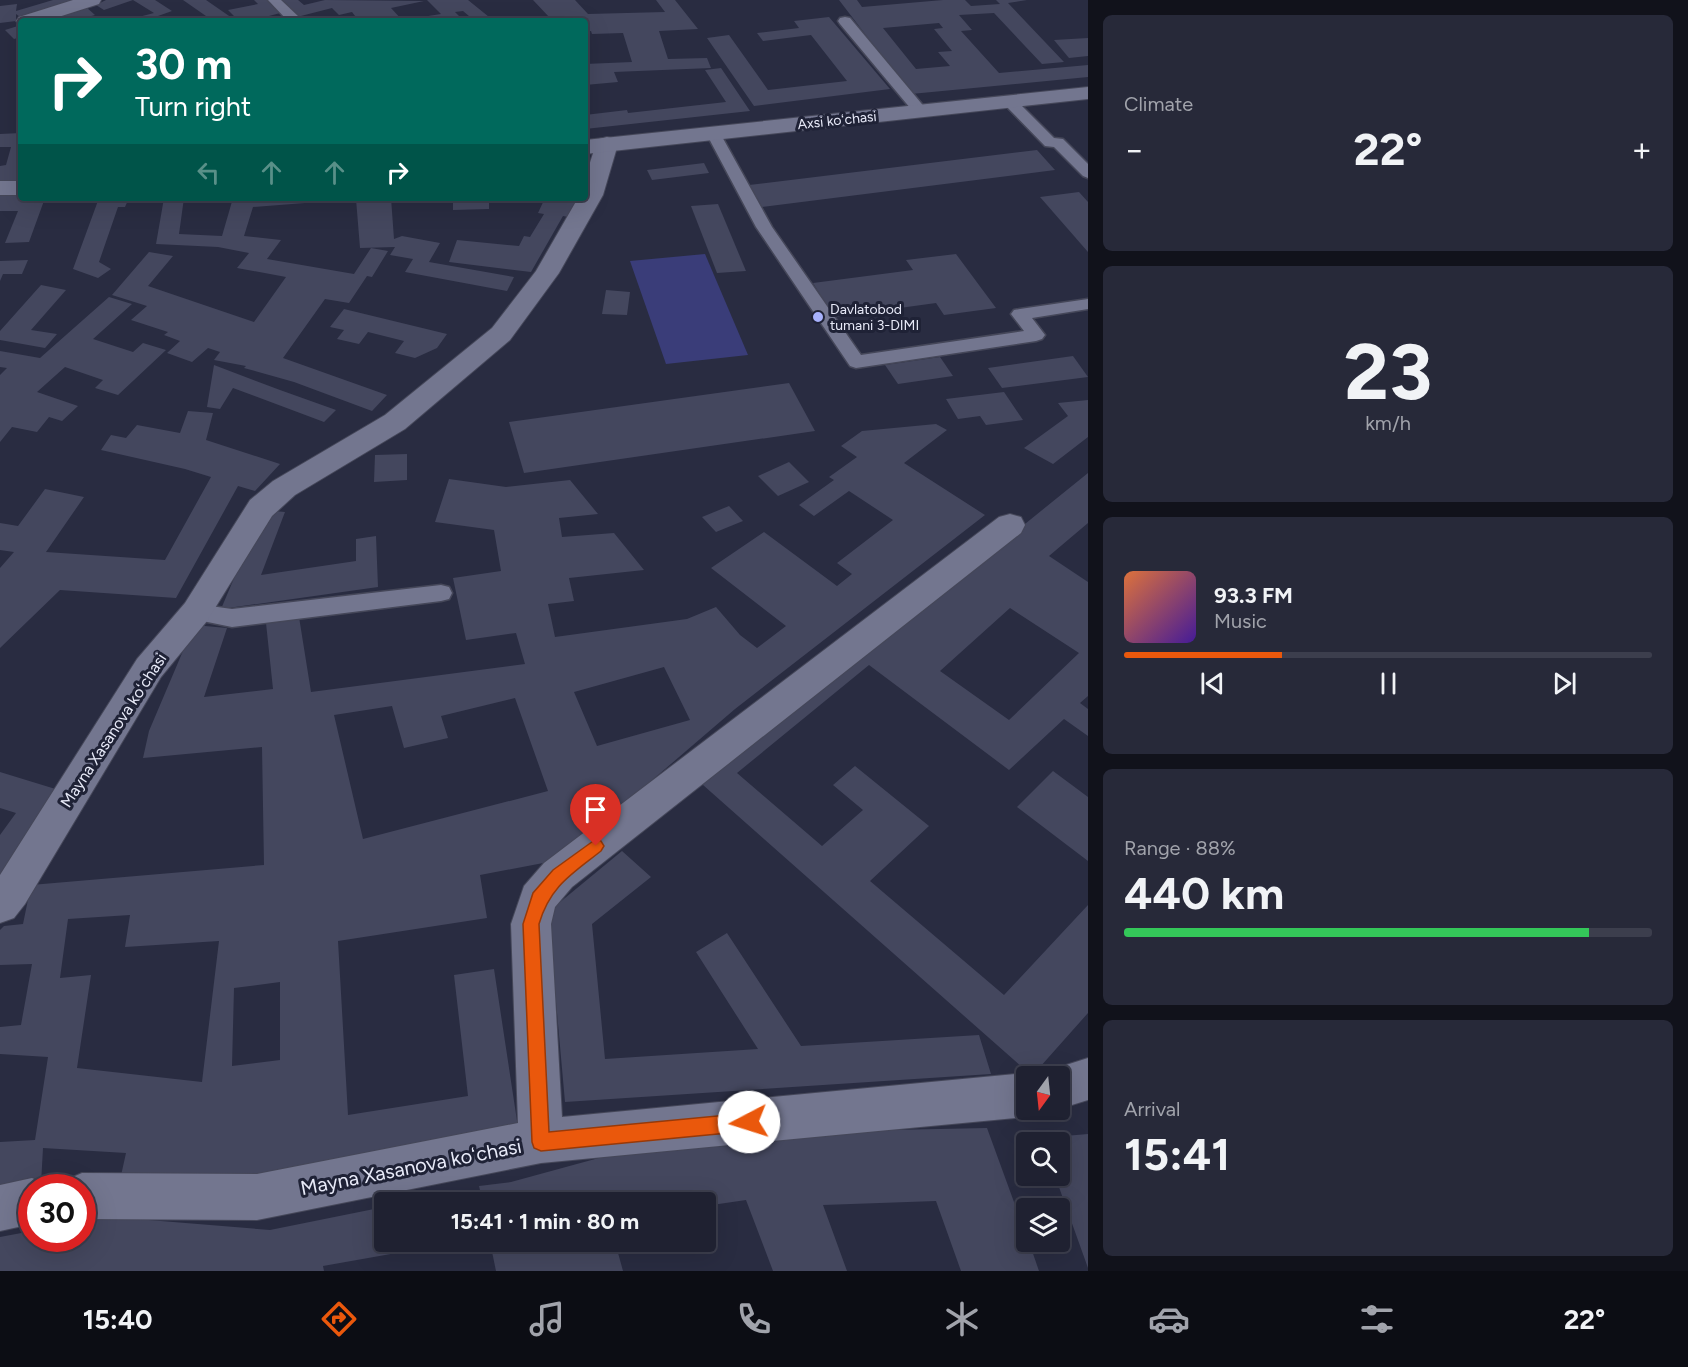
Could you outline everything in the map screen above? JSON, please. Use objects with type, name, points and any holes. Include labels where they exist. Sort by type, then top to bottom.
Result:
[{"type":"street","points":[[35,18],[92,0]]},
{"type":"street","name":"Axsi koʻchasi","points":[[596,145],[1088,93]]},
{"type":"street","name":"Mayna Xasanova koʻchasi","points":[[588,200],[591,195],[596,145]]},
{"type":"street","points":[[0,188],[18,188]]},
{"type":"street","name":"Mayna Xasanova koʻchasi","points":[[0,905],[11,892],[149,668],[196,612],[261,508],[284,488],[395,422],[501,334],[547,273],[588,201]]},
{"type":"street","points":[[541,1142],[531,924],[538,898],[558,875],[1010,525]]},
{"type":"street","points":[[1070,1084],[1088,1079]]},
{"type":"street","name":"Mayna Xasanova koʻchasi","points":[[96,1196],[257,1197],[541,1142],[1016,1096]]},
{"type":"street","points":[[0,1208],[18,1204]]},
{"type":"lane","points":[[274,0],[292,18]]},
{"type":"lane","points":[[845,21],[921,112]]},
{"type":"lane","points":[[1010,102],[1050,144],[1058,142],[1088,173]]},
{"type":"lane","points":[[712,133],[764,227],[856,362],[1036,335],[1020,314],[1088,303]]},
{"type":"lane","points":[[196,612],[232,618],[441,593]]},
{"type":"shaded area","points":[[705,254],[748,355],[666,364],[630,261]]},
{"type":"building","points":[[53,0],[82,0],[26,18],[16,14],[16,21],[0,23],[0,6],[17,4],[16,11]]},
{"type":"building","points":[[106,0],[133,0],[104,10],[96,5]]},
{"type":"building","points":[[133,0],[155,0],[172,11],[158,16],[159,18],[135,18],[154,13]]},
{"type":"building","points":[[183,0],[206,0],[232,18],[200,18],[206,16]]},
{"type":"building","points":[[254,0],[271,0],[284,12],[261,18],[236,18],[228,10],[258,4]]},
{"type":"building","points":[[277,0],[298,0],[304,5],[325,0],[424,1],[391,8],[400,18],[357,18],[352,12],[339,15],[332,8],[297,17]]},
{"type":"building","points":[[427,0],[468,0],[490,18],[471,18],[463,11],[455,12],[461,18],[415,18],[441,14]]},
{"type":"building","points":[[533,0],[575,0],[588,14],[665,12],[656,0],[675,0],[698,29],[659,31],[668,59],[707,58],[711,68],[614,72],[618,82],[588,85],[588,64],[632,62],[623,33],[592,34],[591,31],[588,32],[588,18],[550,18]]},
{"type":"building","points":[[839,0],[857,0],[862,7],[943,0],[965,0],[971,6],[1000,4],[996,0],[1027,0],[1008,3],[1064,62],[1042,64],[994,13],[959,15],[972,30],[961,31],[999,73],[1088,65],[1088,77],[911,94]],"holes":[[[939,23],[943,28],[934,29],[952,51],[938,52],[950,66],[916,69],[883,28]]]},
{"type":"building","points":[[86,7],[95,15],[84,18],[49,18]]},
{"type":"building","points":[[829,17],[890,89],[754,106],[707,38],[729,35],[768,90],[847,81],[811,35],[763,41],[757,33],[799,28],[794,21]]},
{"type":"building","points":[[18,26],[18,38],[14,39],[5,30]]},
{"type":"building","points":[[1088,38],[1088,56],[1069,58],[1054,40]]},
{"type":"building","points":[[721,68],[750,111],[588,129],[588,115],[627,110],[628,113],[726,102],[705,70]]},
{"type":"building","points":[[18,133],[18,180],[0,182],[0,166],[6,165],[11,147],[0,147],[0,134]]},
{"type":"building","points":[[1037,150],[1055,170],[762,207],[749,185]]},
{"type":"building","points":[[704,163],[709,173],[652,180],[647,170]]},
{"type":"building","points":[[1079,192],[1088,202],[1088,252],[1040,197]]},
{"type":"building","points":[[18,193],[18,201],[44,201],[29,242],[5,243],[18,211],[0,211],[0,194]]},
{"type":"building","points":[[98,201],[128,201],[125,207],[118,207],[99,262],[111,269],[98,278],[73,269]]},
{"type":"building","points":[[163,201],[184,201],[179,234],[222,236],[232,201],[330,201],[253,207],[244,236],[281,240],[267,259],[354,274],[371,248],[388,251],[372,277],[367,276],[349,303],[325,299],[283,358],[387,395],[372,411],[294,382],[244,368],[246,366],[214,360],[220,352],[208,348],[192,362],[167,353],[180,341],[164,335],[168,332],[131,320],[147,306],[112,295],[149,252],[173,256],[148,286],[254,322],[286,277],[237,268],[249,253],[218,247],[156,244]]},
{"type":"building","points":[[356,201],[391,201],[394,239],[402,236],[440,243],[429,262],[514,277],[507,291],[405,272],[413,259],[390,255],[395,247],[360,248]]},
{"type":"building","points":[[453,201],[489,201],[489,209],[453,210]]},
{"type":"building","points":[[544,201],[576,201],[568,217],[563,216],[531,272],[449,262],[457,240],[519,246],[524,236],[530,237],[544,214],[538,213]]},
{"type":"building","points":[[718,204],[746,271],[717,273],[691,206]]},
{"type":"building","points":[[956,254],[996,308],[944,315],[936,303],[834,317],[813,283],[913,270],[906,260]]},
{"type":"building","points":[[28,260],[22,274],[3,274],[0,281],[0,261]]},
{"type":"building","points":[[41,285],[66,290],[31,330],[57,334],[45,348],[0,340],[0,331]]},
{"type":"building","points":[[606,290],[630,292],[627,315],[602,314]]},
{"type":"building","points":[[109,297],[132,304],[93,339],[133,352],[143,343],[166,350],[118,395],[95,388],[103,380],[65,367],[37,392],[78,406],[62,421],[49,417],[37,432],[12,427],[0,442],[0,375],[7,368],[0,367],[0,351],[40,358]]},
{"type":"building","points":[[344,309],[447,334],[437,348],[415,358],[395,353],[404,341],[368,332],[359,344],[337,339],[344,330],[330,327]]},
{"type":"building","points":[[1073,356],[1088,377],[1002,388],[988,368]]},
{"type":"building","points":[[940,357],[953,376],[898,384],[885,365]]},
{"type":"building","points":[[214,365],[336,410],[324,422],[233,388],[220,409],[207,407]]},
{"type":"building","points":[[789,383],[815,431],[524,473],[509,422]]},
{"type":"building","points":[[1004,392],[1023,420],[986,425],[980,416],[958,419],[946,399]]},
{"type":"building","points":[[1088,400],[1088,437],[1053,464],[1024,448],[1068,416],[1058,403]]},
{"type":"building","points":[[188,411],[213,413],[206,440],[280,464],[255,491],[238,486],[176,598],[60,590],[0,648],[0,568],[14,552],[0,550],[0,523],[18,526],[45,489],[84,497],[46,552],[165,560],[211,477],[101,450],[111,435],[126,438],[137,425],[180,433]]},
{"type":"building","points":[[936,424],[947,430],[904,463],[985,515],[735,709],[559,860],[480,875],[487,918],[338,941],[348,1115],[468,1096],[454,975],[494,969],[519,1134],[278,1174],[120,1180],[126,1153],[43,1148],[42,1174],[18,1174],[18,1188],[0,1192],[0,1142],[35,1140],[48,1057],[0,1054],[0,1027],[21,1025],[32,964],[0,965],[0,930],[4,926],[23,924],[31,885],[264,865],[262,747],[143,758],[149,731],[194,625],[227,628],[204,697],[273,689],[266,623],[299,617],[311,692],[525,664],[516,633],[466,640],[453,578],[501,571],[494,530],[435,522],[449,479],[506,487],[570,480],[598,514],[559,518],[562,537],[614,533],[644,570],[569,578],[574,601],[548,604],[555,637],[687,619],[716,607],[740,635],[757,648],[786,626],[711,568],[764,532],[837,586],[852,574],[837,563],[893,520],[849,491],[814,516],[799,505],[834,480],[829,477],[857,457],[841,446],[862,431]],"holes":[[[664,667],[690,720],[597,746],[574,692]],[[515,698],[548,791],[363,839],[334,715],[392,706],[404,748],[448,738],[441,716]],[[130,915],[125,947],[219,941],[202,1082],[77,1068],[91,975],[60,978],[68,919]],[[280,982],[280,1060],[232,1066],[234,988]]]},
{"type":"building","points":[[407,454],[407,480],[374,482],[375,455]]},
{"type":"building","points":[[789,462],[809,482],[778,496],[758,476]]},
{"type":"building","points":[[1088,473],[1088,523],[1049,556],[1088,582],[1088,696],[1080,703],[1088,709],[1088,736],[1064,719],[1009,770],[869,665],[737,773],[822,846],[863,810],[833,785],[855,766],[929,826],[870,881],[1004,995],[1088,905],[1088,1013],[1041,1066],[1021,1066],[694,777],[859,658]],"holes":[[[1010,608],[1079,653],[1009,720],[940,671]]]},
{"type":"building","points":[[729,506],[743,521],[716,532],[702,517]]},
{"type":"building","points":[[263,510],[285,512],[261,575],[356,561],[356,539],[376,536],[378,587],[221,609]]},
{"type":"building","points":[[1053,771],[1088,797],[1088,861],[1017,807]]},
{"type":"building","points":[[0,772],[62,791],[0,878],[0,835],[16,813],[0,808]]},
{"type":"building","points":[[622,851],[651,877],[592,924],[605,1059],[758,1049],[696,952],[727,933],[801,1046],[979,1035],[991,1074],[565,1102],[548,912]]},
{"type":"building","points":[[987,1128],[1016,1208],[1016,1252],[1032,1252],[1039,1271],[961,1271],[936,1201],[823,1205],[847,1271],[773,1271],[746,1200],[716,1204],[716,1192],[480,1192],[479,1186],[511,1182],[639,1147],[795,1132]]},
{"type":"building","points":[[1088,1134],[1088,1268],[1070,1218],[1070,1198],[1063,1198],[1059,1186],[1070,1186],[1070,1136]]},
{"type":"building","points":[[374,1209],[374,1252],[402,1252],[323,1266],[324,1271],[0,1271],[0,1237],[18,1234],[18,1252],[96,1252],[96,1220],[112,1217],[270,1230]]},
{"type":"building","points":[[492,1252],[618,1252],[623,1271],[496,1271]]},
{"type":"place","name":"Davlatobod tumani 3-DIMI","points":[[818,317]]},
{"type":"route","points":[[596,846],[558,875],[538,898],[531,924],[541,1142],[749,1122]]}]
